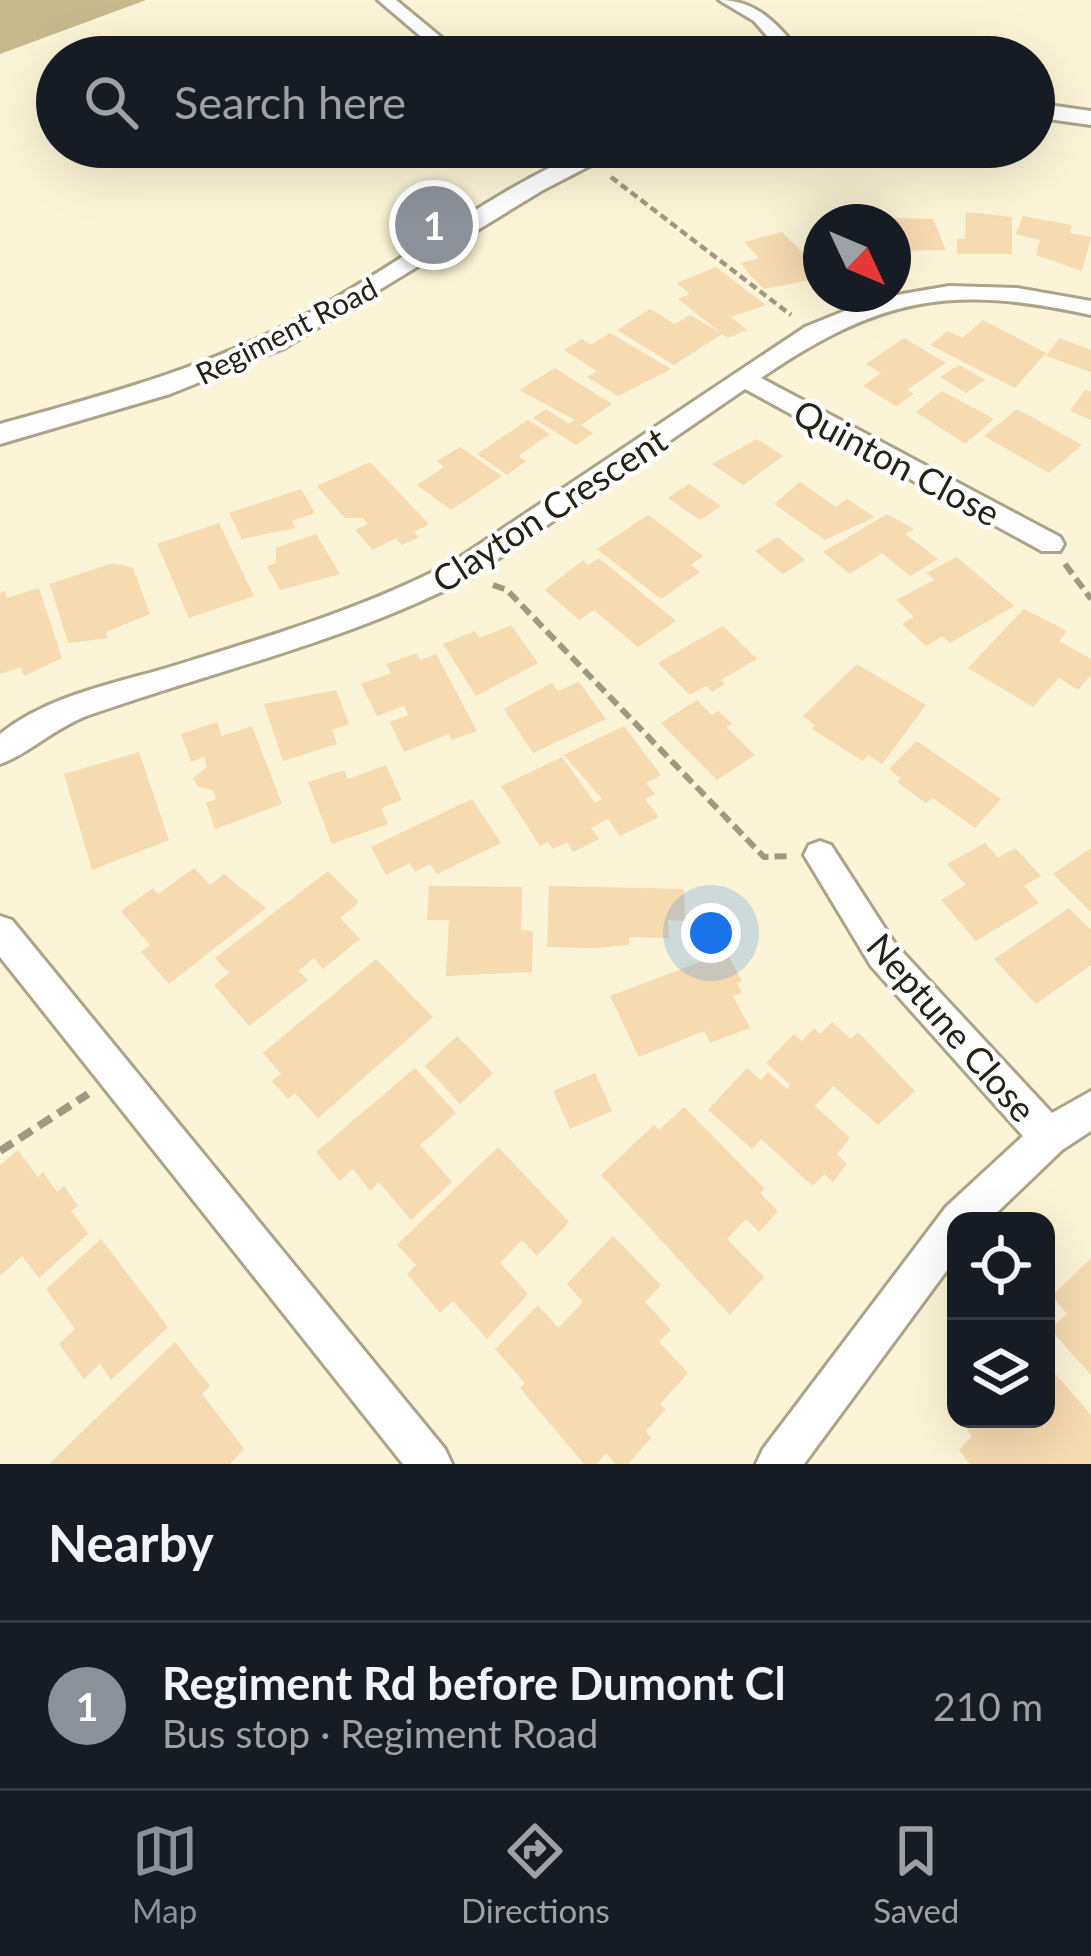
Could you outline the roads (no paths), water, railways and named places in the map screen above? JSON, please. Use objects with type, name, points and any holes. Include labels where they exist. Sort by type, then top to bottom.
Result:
[{"type":"street","points":[[386,0],[430,36]]},
{"type":"street","points":[[727,0],[760,17],[777,36]]},
{"type":"street","points":[[1055,113],[1091,118]]},
{"type":"street","name":"Regiment Road","points":[[0,434],[242,359],[388,279],[553,168]]},
{"type":"street","name":"Clayton Crescent","points":[[0,752],[12,740],[66,712],[410,599],[463,569],[813,332],[868,304],[932,291],[993,291],[1091,308]]},
{"type":"street","name":"Quinton Close","points":[[744,379],[1051,544]]},
{"type":"street","name":"Neptune Close","points":[[820,855],[883,955],[1049,1137]]},
{"type":"street","points":[[0,931],[430,1464]]},
{"type":"street","points":[[970,1212],[1049,1137],[1091,1109]]},
{"type":"street","points":[[778,1464],[947,1238]]},
{"type":"place","name":"Regiment Rd before Dumont Cl","points":[[434,225]]}]
